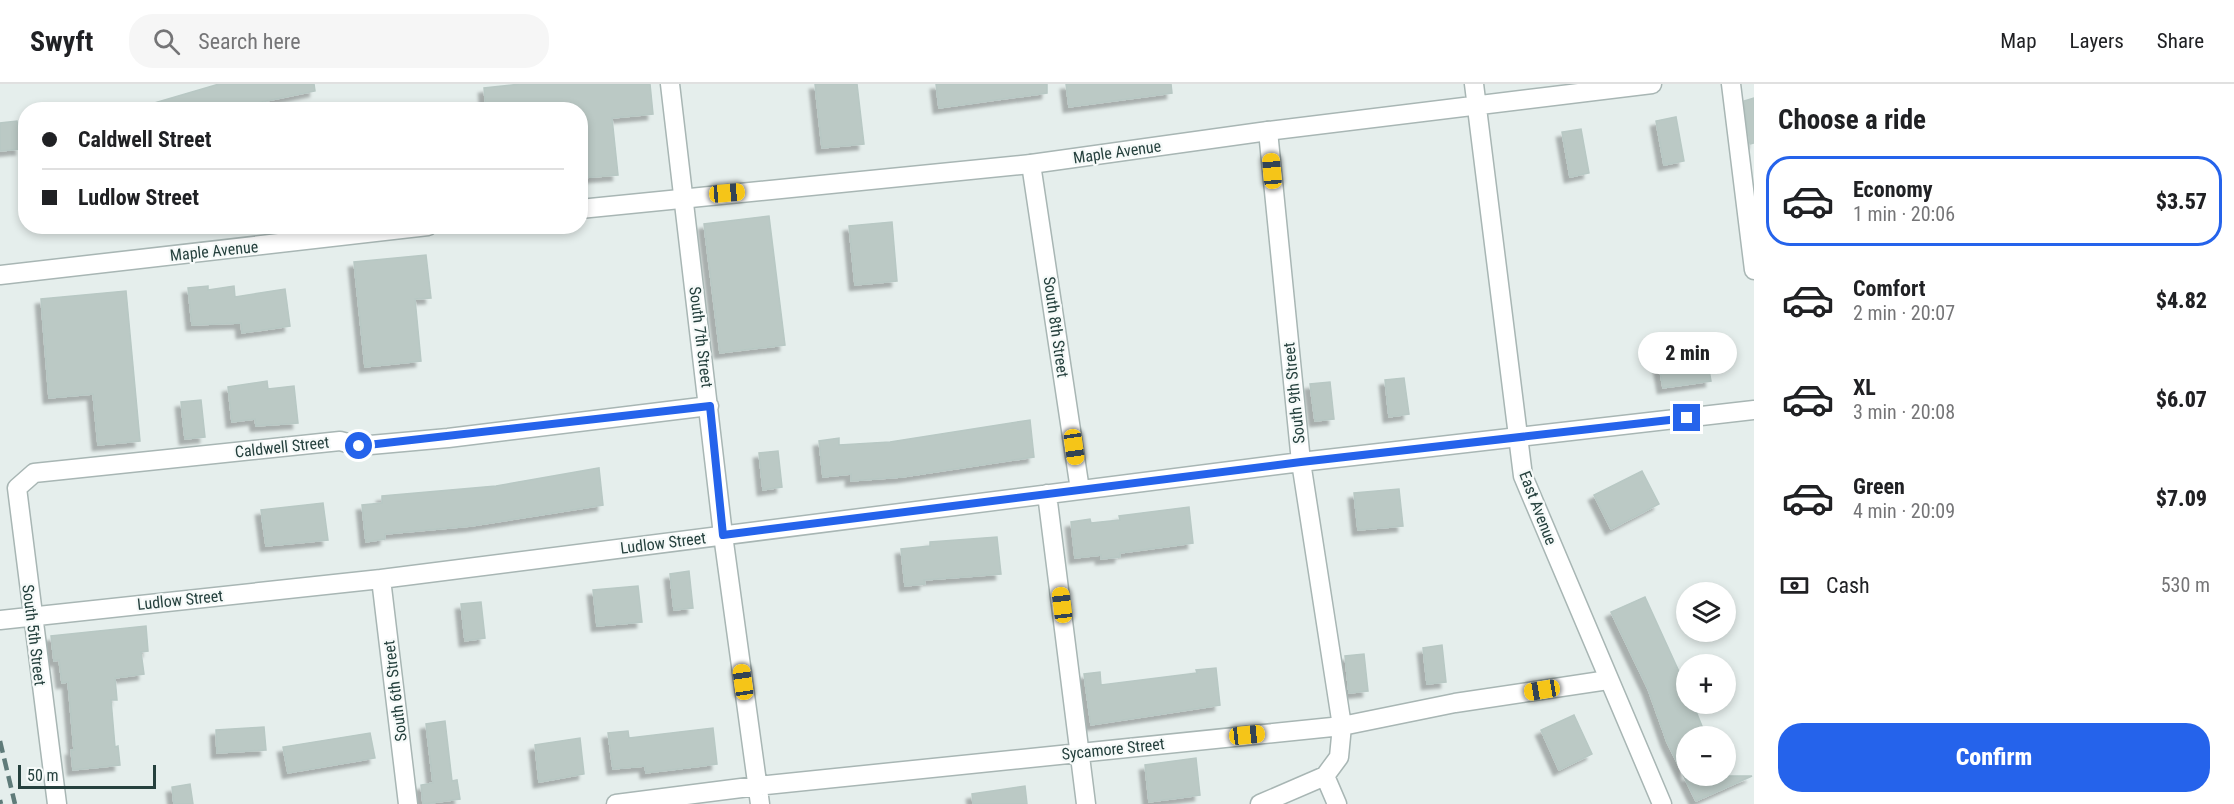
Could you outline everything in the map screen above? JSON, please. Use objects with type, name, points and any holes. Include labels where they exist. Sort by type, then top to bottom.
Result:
[{"type":"street","name":"South 7th Street","points":[[670,84],[682,197],[710,406],[723,535],[758,795]]},
{"type":"street","name":"East Avenue","points":[[1474,84],[1523,476],[1662,804]]},
{"type":"street","name":"Maple Avenue","points":[[588,208],[1031,164],[1268,130],[1477,107],[1652,84]]},
{"type":"street","points":[[1731,84],[1754,270]]},
{"type":"street","name":"South 9th Street","points":[[1268,130],[1301,462],[1342,726],[1339,757],[1325,777]]},
{"type":"street","name":"South 8th Street","points":[[1031,164],[1080,490]]},
{"type":"street","name":"Maple Avenue","points":[[0,275],[358,234]]},
{"type":"street","name":"Caldwell Street","points":[[34,473],[340,441],[359,446],[448,438],[710,406]]},
{"type":"street","name":"Ludlow Street","points":[[0,620],[381,579],[1301,462],[1754,410]]},
{"type":"street","name":"South 5th Street","points":[[34,473],[17,488],[31,615],[57,804]]},
{"type":"street","points":[[1047,494],[1086,804]]},
{"type":"street","name":"South 6th Street","points":[[381,579],[408,804]]},
{"type":"street","name":"Sycamore Street","points":[[616,804],[758,795],[1081,752],[1342,726],[1455,703],[1608,680]]},
{"type":"street","points":[[1260,804],[1325,777],[1337,804]]},
{"type":"building","points":[[219,84],[314,84],[315,91],[262,102],[158,102]]},
{"type":"building","points":[[521,84],[650,84],[653,114],[612,118],[618,175],[588,177],[588,102],[485,102],[484,88]]},
{"type":"building","points":[[815,84],[857,84],[864,144],[822,148]]},
{"type":"building","points":[[936,84],[1047,84],[1047,93],[939,108]]},
{"type":"building","points":[[1066,84],[1171,84],[1172,93],[1069,107]]},
{"type":"building","points":[[1754,98],[1754,143],[1750,144],[1744,101]]},
{"type":"building","points":[[1676,117],[1684,161],[1664,165],[1656,121]]},
{"type":"building","points":[[17,121],[18,149],[0,151],[0,123]]},
{"type":"building","points":[[1581,129],[1589,173],[1570,177],[1562,132]]},
{"type":"building","points":[[769,216],[785,345],[720,353],[704,224]]},
{"type":"building","points":[[892,222],[897,281],[855,285],[849,226]]},
{"type":"building","points":[[426,255],[431,298],[415,299],[421,361],[365,367],[354,262]]},
{"type":"building","points":[[208,286],[208,290],[234,286],[235,297],[285,289],[290,326],[242,333],[241,323],[192,325],[188,288]]},
{"type":"building","points":[[126,291],[140,441],[98,445],[93,394],[49,398],[41,299]]},
{"type":"building","points":[[1703,337],[1711,381],[1663,388],[1655,343]]},
{"type":"building","points":[[1404,378],[1409,414],[1389,417],[1385,380]]},
{"type":"building","points":[[267,381],[268,389],[294,386],[298,423],[256,426],[255,419],[232,422],[228,387]]},
{"type":"building","points":[[1330,382],[1334,419],[1315,421],[1310,384]]},
{"type":"building","points":[[201,400],[205,437],[185,439],[181,402]]},
{"type":"building","points":[[1030,420],[1034,457],[902,477],[851,481],[851,474],[823,477],[819,441],[839,438],[839,445],[890,442]]},
{"type":"building","points":[[778,451],[782,487],[763,490],[759,453]]},
{"type":"building","points":[[599,468],[603,505],[471,526],[385,534],[385,539],[366,542],[362,505],[382,503],[382,496],[496,486]]},
{"type":"building","points":[[1642,471],[1659,504],[1611,529],[1594,495]]},
{"type":"building","points":[[1399,489],[1403,526],[1358,530],[1354,493]]},
{"type":"building","points":[[323,503],[328,540],[266,546],[261,510]]},
{"type":"building","points":[[1189,507],[1193,543],[1120,553],[1120,557],[1101,559],[1101,555],[1075,558],[1071,522],[1090,519],[1091,523],[1120,520],[1119,516]]},
{"type":"building","points":[[997,537],[1001,574],[924,580],[925,584],[905,586],[901,549],[930,546],[930,542]]},
{"type":"building","points":[[689,571],[693,608],[674,610],[670,574]]},
{"type":"building","points":[[638,586],[642,622],[597,626],[593,590]]},
{"type":"building","points":[[1645,597],[1676,665],[1676,714],[1697,714],[1702,726],[1676,726],[1676,760],[1648,689],[1611,612]]},
{"type":"building","points":[[481,602],[485,638],[465,641],[461,604]]},
{"type":"building","points":[[146,626],[148,651],[141,652],[144,674],[115,678],[117,700],[111,700],[115,747],[118,746],[120,765],[73,770],[71,750],[74,750],[68,682],[62,683],[59,660],[54,661],[51,636]]},
{"type":"building","points":[[1442,645],[1446,682],[1427,684],[1423,648]]},
{"type":"building","points":[[1364,654],[1368,691],[1349,693],[1345,656]]},
{"type":"building","points":[[1216,668],[1220,705],[1091,725],[1084,674],[1100,672],[1101,685],[1197,673],[1196,670]]},
{"type":"building","points":[[1574,715],[1592,754],[1559,770],[1541,730]]},
{"type":"building","points":[[445,721],[452,781],[457,780],[460,799],[423,804],[421,785],[433,783],[426,724]]},
{"type":"building","points":[[264,727],[266,750],[217,753],[216,730]]},
{"type":"building","points":[[713,728],[717,764],[646,773],[645,766],[613,769],[608,733],[628,731],[629,738]]},
{"type":"building","points":[[370,733],[375,758],[288,773],[283,747]]},
{"type":"building","points":[[580,738],[584,774],[539,782],[535,745]]},
{"type":"building","points":[[1196,758],[1200,795],[1149,802],[1145,765]]},
{"type":"building","points":[[1736,776],[1752,776],[1736,783]]},
{"type":"building","points":[[190,784],[193,804],[174,804],[172,787]]},
{"type":"building","points":[[1025,786],[1027,804],[973,804],[972,794]]},
{"type":"building","points":[[1689,786],[1730,786],[1696,801]]},
{"type":"railway","points":[[0,741],[15,804]]},
{"type":"railway","points":[[0,800],[1,804]]},
{"type":"route","points":[[359,446],[448,438],[710,406],[723,535],[1301,462],[1687,418]]}]
